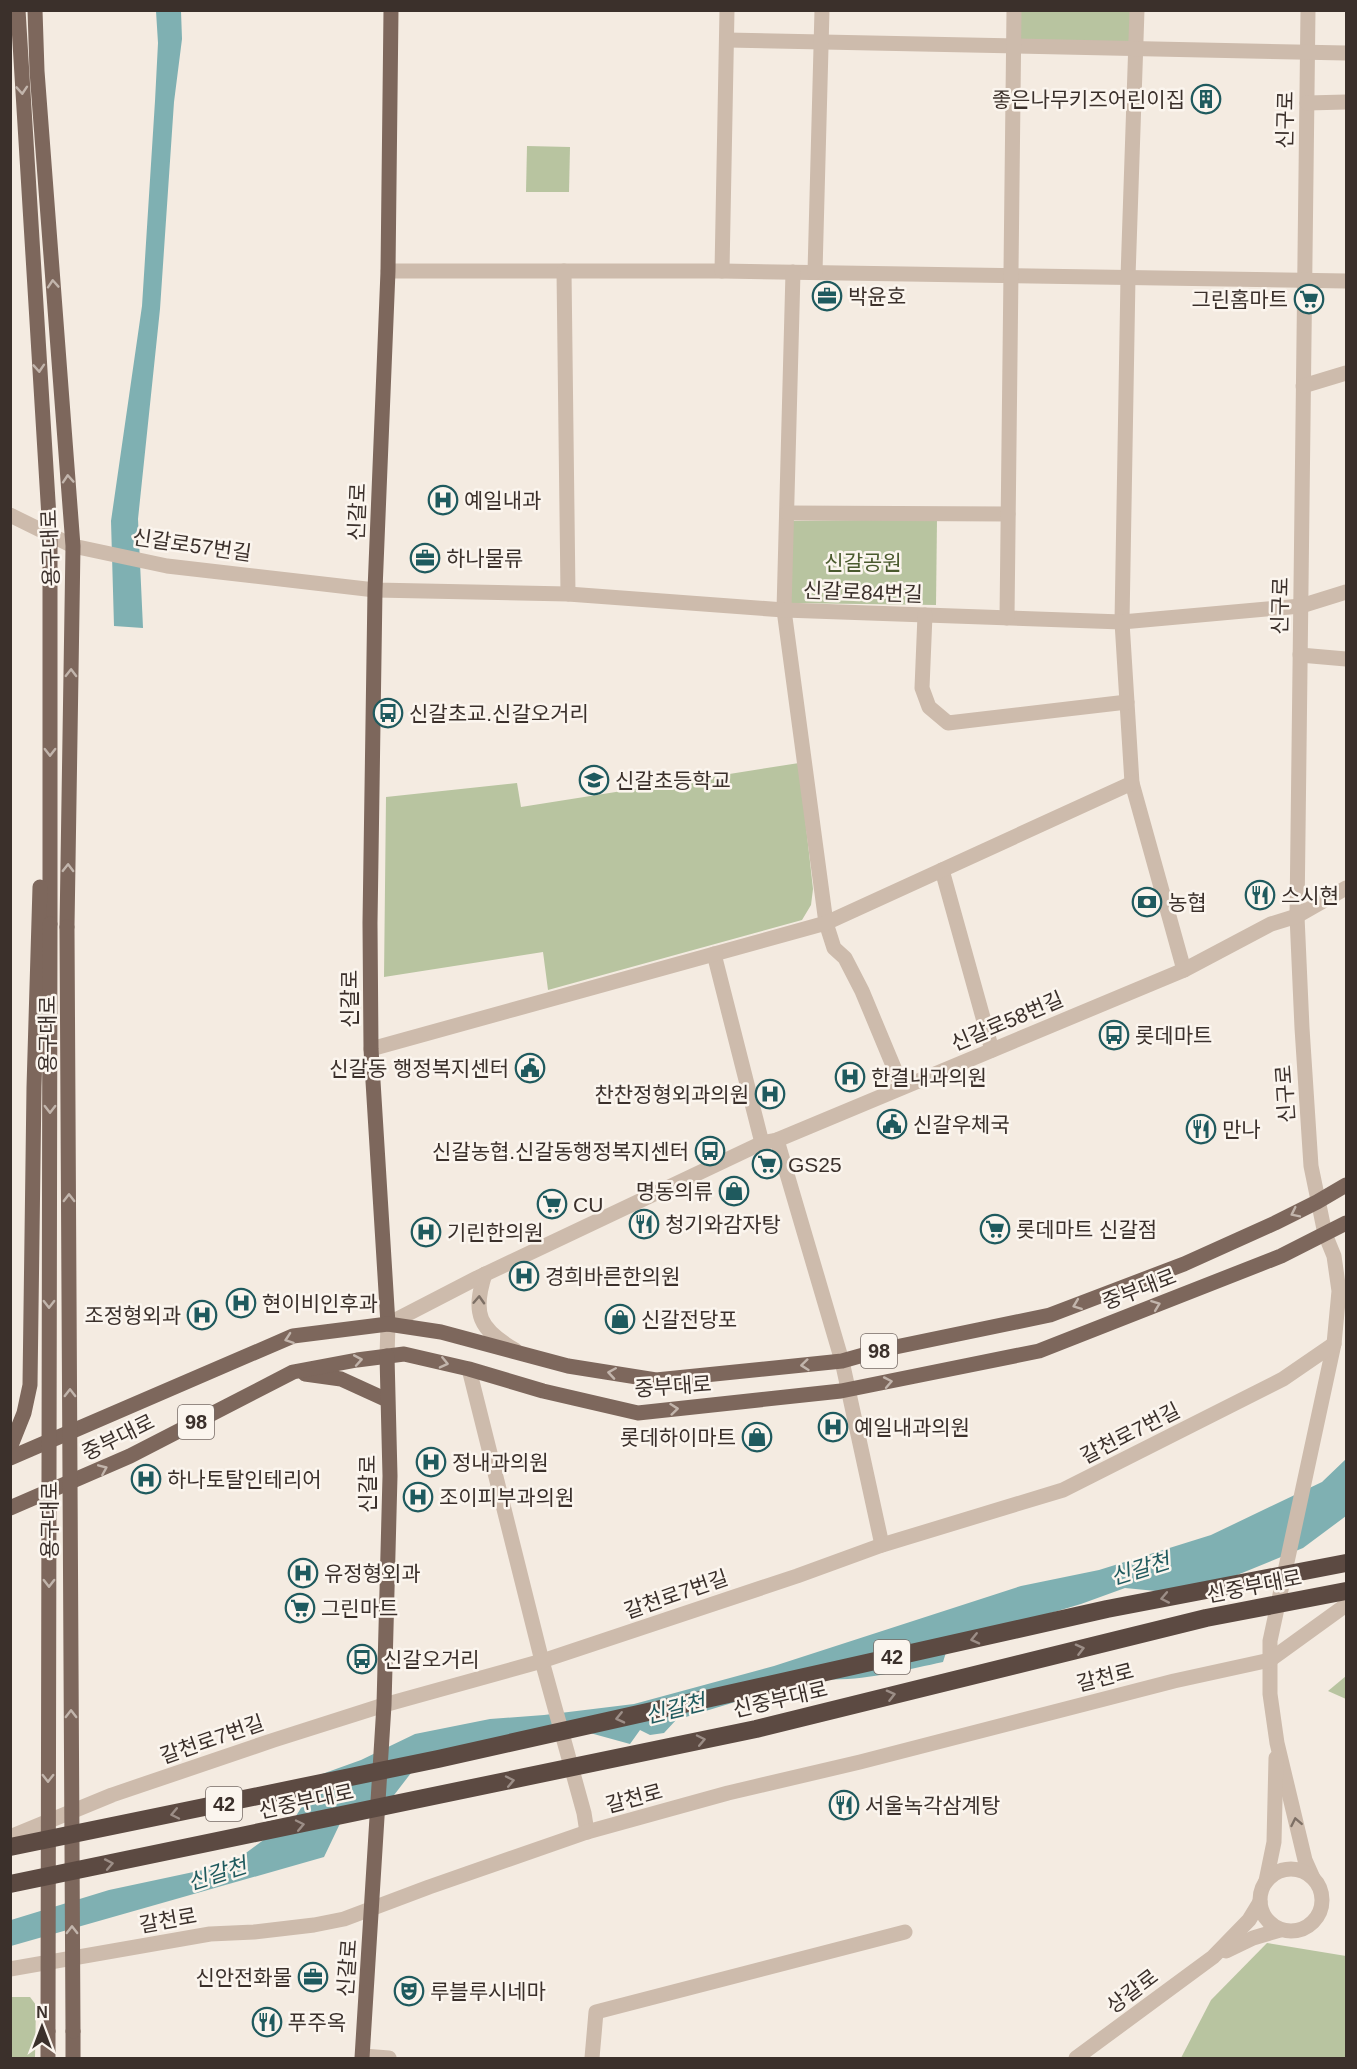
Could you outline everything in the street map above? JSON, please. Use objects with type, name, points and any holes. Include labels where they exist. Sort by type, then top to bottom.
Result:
[{"type":"highway","name":"신중부대로","points":[[10,1847],[438,1759],[1107,1609],[1347,1563]]},
{"type":"highway","name":"신중부대로","points":[[10,1884],[756,1729],[1206,1618],[1347,1591]]},
{"type":"main road","name":"용구대로","points":[[18,10],[50,534],[48,2058]]},
{"type":"main road","name":"용구대로","points":[[35,10],[37,70],[73,546],[67,927],[73,2058]]},
{"type":"main road","name":"신갈로","points":[[388,1324],[371,1049],[370,923],[375,590],[388,271],[391,10]]},
{"type":"main road","points":[[10,1448],[24,1413],[30,1385],[34,1088],[41,856],[50,822]]},
{"type":"main road","name":"중부대로","points":[[10,1458],[293,1336],[388,1324],[441,1332],[568,1366],[656,1380],[842,1361],[880,1350],[1050,1316],[1184,1264],[1317,1202],[1347,1185]]},
{"type":"main road","name":"중부대로","points":[[10,1508],[130,1456],[293,1372],[404,1354],[469,1369],[543,1391],[638,1413],[848,1390],[1039,1351],[1281,1256],[1347,1223]]},
{"type":"main road","name":"신갈로","points":[[362,2057],[373,1909],[383,1712],[390,1476],[387,1356]]},
{"type":"main road","points":[[293,1372],[341,1379],[387,1400]]},
{"type":"street","points":[[722,271],[727,10]]},
{"type":"street","points":[[815,272],[822,10]]},
{"type":"street","points":[[1007,618],[1014,10]]},
{"type":"street","points":[[1137,10],[1128,277],[1122,622],[1132,783],[1184,970]]},
{"type":"street","name":"신구로","points":[[1277,1743],[1270,1694],[1270,1641],[1334,1344],[1339,1291],[1334,1256],[1325,1234],[1311,1166],[1302,1040],[1297,916],[1308,10]]},
{"type":"street","points":[[727,40],[1347,53]]},
{"type":"street","points":[[1307,103],[1347,102]]},
{"type":"street","points":[[388,271],[722,271],[1347,281]]},
{"type":"street","points":[[564,271],[568,594]]},
{"type":"street","points":[[793,272],[784,610],[826,923],[834,948],[845,958],[862,991],[903,1087]]},
{"type":"street","points":[[1303,386],[1347,373]]},
{"type":"street","points":[[787,513],[1008,514]]},
{"type":"street","name":"신갈로57번길","points":[[10,515],[73,546],[153,563],[375,590]]},
{"type":"street","name":"신갈로84번길","points":[[375,590],[568,594],[784,610],[1122,622],[1301,606],[1347,592]]},
{"type":"street","points":[[925,615],[922,687],[929,707],[948,723],[1127,702]]},
{"type":"street","points":[[1300,655],[1347,659]]},
{"type":"street","points":[[371,1049],[826,923],[1132,783]]},
{"type":"street","points":[[942,870],[992,1050]]},
{"type":"street","name":"신갈로58번길","points":[[388,1324],[485,1274],[769,1141],[1184,970],[1271,924],[1297,916],[1347,888]]},
{"type":"street","points":[[714,954],[769,1141],[842,1361],[882,1545]]},
{"type":"street","points":[[485,1274],[477,1304],[481,1319],[499,1341],[517,1352]]},
{"type":"street","name":"신갈로","points":[[387,1356],[388,1324]]},
{"type":"street","name":"갈천로7번길","points":[[10,1837],[112,1795],[383,1712],[542,1661],[882,1545],[1063,1490],[1283,1379],[1334,1344]]},
{"type":"street","points":[[469,1369],[587,1832]]},
{"type":"street","points":[[1270,1660],[1347,1605]]},
{"type":"street","name":"갈천로","points":[[10,1969],[210,1934],[254,1932],[344,1919],[587,1832],[728,1793],[860,1762],[1174,1681],[1270,1660]]},
{"type":"street","points":[[1277,1743],[1305,1860],[1321,1890],[1323,1899],[1318,1917],[1303,1929],[1294,1932],[1280,1930],[1274,1926],[1264,1916],[1260,1902],[1274,1842],[1277,1743]]},
{"type":"street","points":[[1266,1881],[1274,1874],[1289,1869],[1299,1870],[1313,1878]]},
{"type":"street","name":"상갈로","points":[[1213,1958],[1249,1920],[1260,1902]]},
{"type":"street","name":"상갈로","points":[[1076,2058],[1213,1958],[1253,1938],[1280,1930]]},
{"type":"street","points":[[592,2058],[596,2012],[905,1932]]},
{"type":"street","points":[[362,2057],[389,2058]]},
{"type":"green space","points":[[1014,11],[1137,11],[1136,49],[1013,47]]},
{"type":"green space","points":[[527,146],[570,147],[569,192],[526,192]]},
{"type":"green space","name":"신갈공원","points":[[937,519],[936,605],[789,603],[793,521]]},
{"type":"green space","points":[[799,763],[813,889],[811,905],[802,920],[548,990],[543,952],[384,977],[386,797],[517,783],[521,807]]},
{"type":"green space","points":[[1346,1676],[1346,1699],[1328,1691]]},
{"type":"green space","points":[[1267,1943],[1346,1956],[1346,2058],[1181,2058],[1211,2000]]},
{"type":"green space","points":[[10,1997],[30,1997],[36,2005],[35,2058],[11,2058]]},
{"type":"water","points":[[156,11],[181,11],[182,39],[174,102],[160,309],[138,519],[143,628],[114,626],[111,521],[142,306],[158,43]]},
{"type":"water","name":"신갈천","points":[[1346,1459],[1346,1516],[1303,1548],[1171,1602],[1156,1591],[1125,1588],[1081,1604],[949,1643],[943,1662],[861,1678],[814,1678],[676,1720],[664,1733],[650,1735],[640,1730],[630,1744],[590,1733],[421,1760],[391,1799],[346,1811],[324,1857],[11,1946],[11,1920],[109,1890],[231,1864],[296,1816],[322,1774],[361,1760],[415,1734],[490,1719],[634,1704],[774,1666],[1021,1586],[1099,1570],[1211,1535],[1322,1482]]},
{"type":"place","name":"좋은나무키즈어린이집","points":[[1206,99]]},
{"type":"place","name":"박윤호","points":[[827,296]]},
{"type":"place","name":"그린홈마트","points":[[1309,299]]},
{"type":"place","name":"예일내과","points":[[443,500]]},
{"type":"place","name":"하나물류","points":[[425,558]]},
{"type":"place","name":"신갈초교.신갈오거리","points":[[388,713]]},
{"type":"place","name":"신갈초등학교","points":[[594,780]]},
{"type":"place","name":"스시현","points":[[1260,895]]},
{"type":"place","name":"농협","points":[[1147,902]]},
{"type":"place","name":"롯데마트","points":[[1114,1035]]},
{"type":"place","name":"신갈동 행정복지센터","points":[[530,1068]]},
{"type":"place","name":"한결내과의원","points":[[850,1077]]},
{"type":"place","name":"찬찬정형외과의원","points":[[770,1094]]},
{"type":"place","name":"신갈우체국","points":[[892,1124]]},
{"type":"place","name":"만나","points":[[1201,1129]]},
{"type":"place","name":"신갈농협.신갈동행정복지센터","points":[[710,1151]]},
{"type":"place","name":"GS25","points":[[767,1164]]},
{"type":"place","name":"명동의류","points":[[734,1191]]},
{"type":"place","name":"CU","points":[[552,1204]]},
{"type":"place","name":"청기와감자탕","points":[[644,1224]]},
{"type":"place","name":"롯데마트 신갈점","points":[[995,1229]]},
{"type":"place","name":"기린한의원","points":[[426,1232]]},
{"type":"place","name":"경희바른한의원","points":[[524,1276]]},
{"type":"place","name":"현이비인후과","points":[[241,1303]]},
{"type":"place","name":"조정형외과","points":[[202,1315]]},
{"type":"place","name":"신갈전당포","points":[[620,1319]]},
{"type":"place","name":"예일내과의원","points":[[833,1427]]},
{"type":"place","name":"롯데하이마트","points":[[757,1437]]},
{"type":"place","name":"정내과의원","points":[[431,1462]]},
{"type":"place","name":"하나토탈인테리어","points":[[146,1479]]},
{"type":"place","name":"조이피부과의원","points":[[418,1497]]},
{"type":"place","name":"유정형외과","points":[[303,1573]]},
{"type":"place","name":"그린마트","points":[[300,1608]]},
{"type":"place","name":"신갈오거리","points":[[362,1659]]},
{"type":"place","name":"서울녹각삼계탕","points":[[844,1805]]},
{"type":"place","name":"신안전화물","points":[[313,1977]]},
{"type":"place","name":"루블루시네마","points":[[409,1991]]},
{"type":"place","name":"푸주옥","points":[[267,2022]]}]
